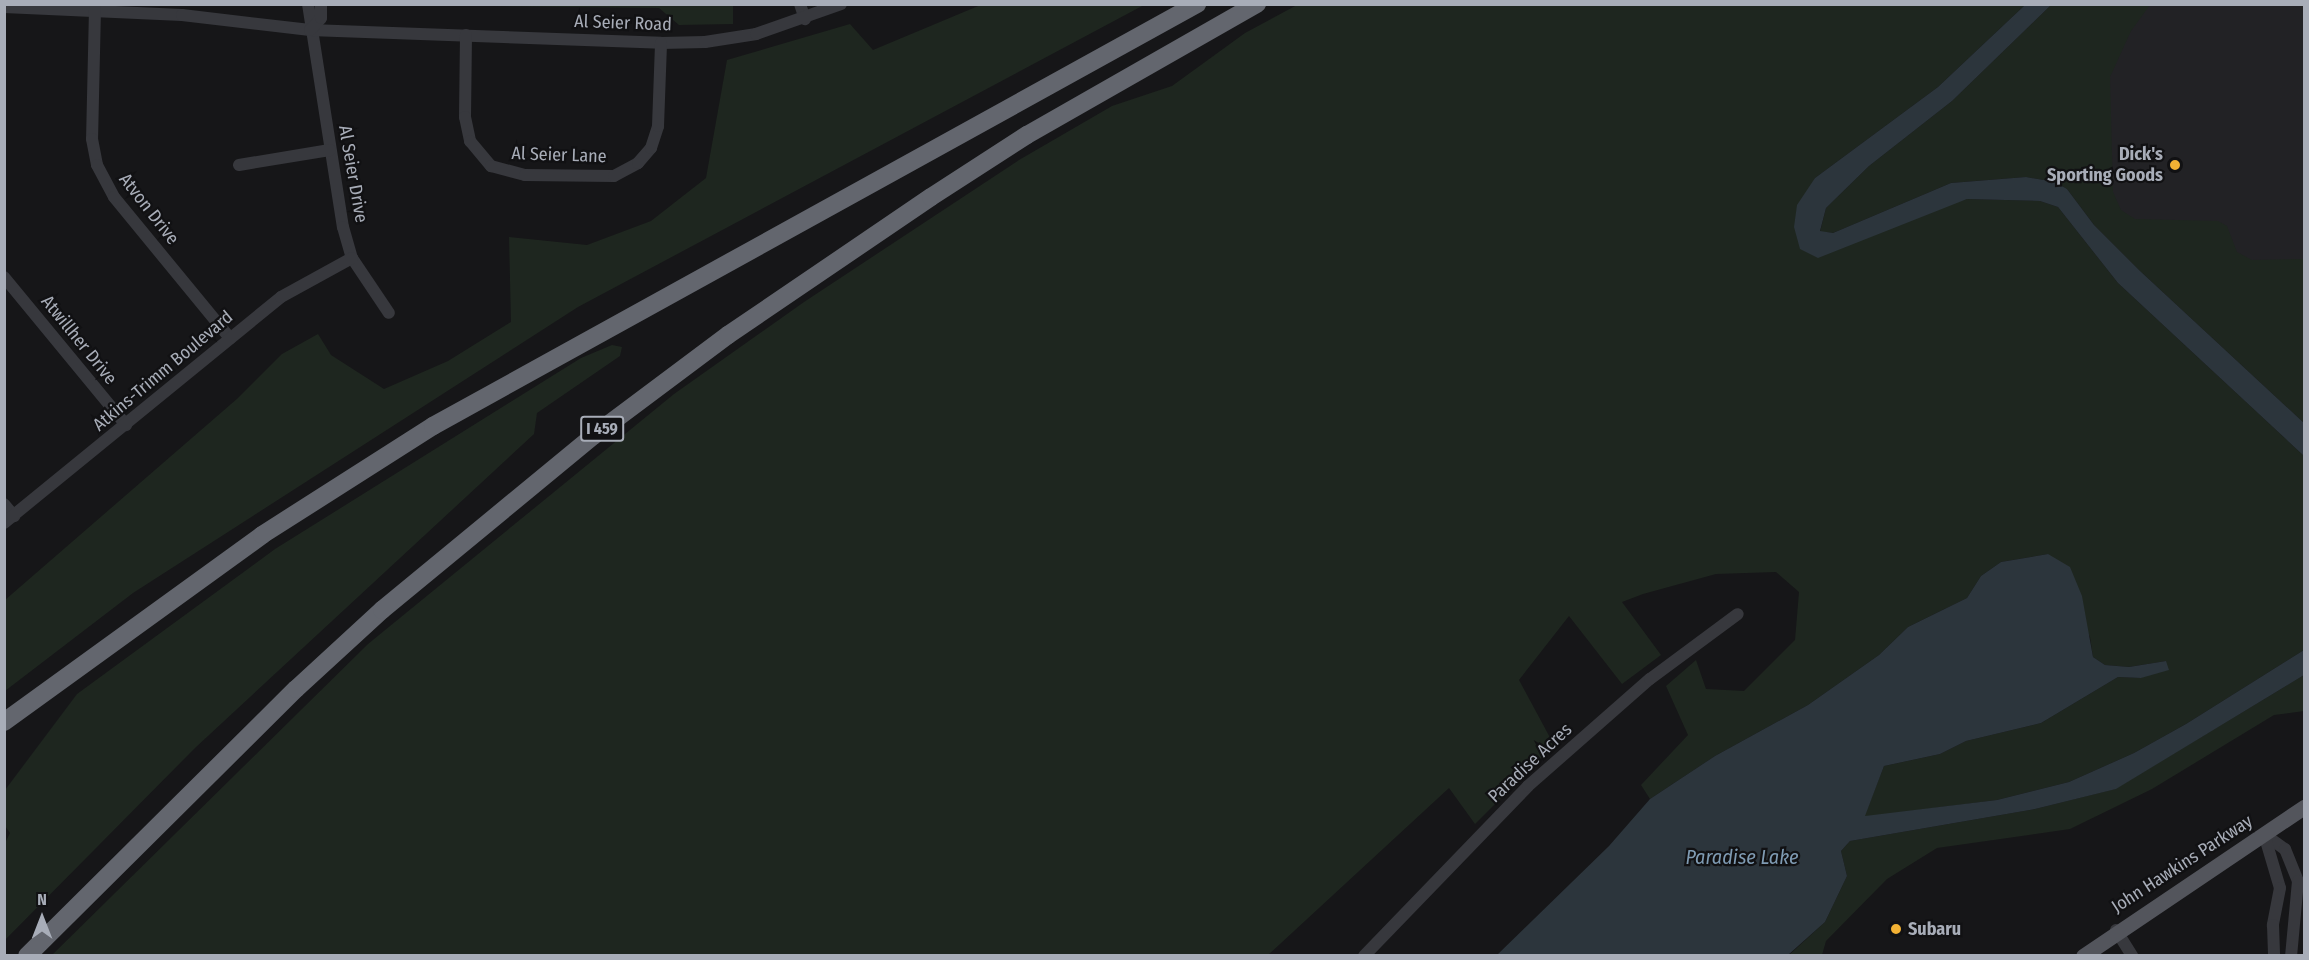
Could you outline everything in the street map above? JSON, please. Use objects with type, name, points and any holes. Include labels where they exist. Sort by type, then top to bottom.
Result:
[{"type":"highway","points":[[4,722],[262,535],[433,426],[1197,4]]},
{"type":"highway","name":"I 459","points":[[27,956],[296,689],[382,610],[593,436],[728,335],[960,179],[1099,93],[1257,4]]},
{"type":"main road","name":"John Hawkins Parkway","points":[[2083,956],[2116,930],[2304,807]]},
{"type":"street","name":"Al Seier Drive","points":[[308,4],[310,30],[330,150],[352,258],[389,313]]},
{"type":"street","points":[[310,30],[321,18],[321,4]]},
{"type":"street","points":[[800,4],[805,19]]},
{"type":"street","name":"Al Seier Road","points":[[4,7],[95,9],[182,15],[310,30],[661,43],[730,39],[805,19],[841,4]]},
{"type":"street","name":"Atvon Drive","points":[[95,9],[92,139],[101,175],[114,197],[230,338]]},
{"type":"street","name":"Al Seier Lane","points":[[466,35],[465,117],[470,141],[491,166],[525,175],[614,176],[638,164],[651,148],[658,126],[661,43]]},
{"type":"street","points":[[239,165],[330,150]]},
{"type":"street","name":"Atkins-Trimm Boulevard","points":[[9,520],[281,297],[352,258]]},
{"type":"street","name":"Atwillher Drive","points":[[4,277],[126,425]]},
{"type":"street","points":[[4,504],[9,520]]},
{"type":"street","name":"Paradise Acres","points":[[1364,956],[1528,786],[1650,679],[1738,614]]},
{"type":"street","points":[[2264,834],[2280,888],[2273,925],[2274,956]]},
{"type":"street","points":[[2264,834],[2285,849],[2298,881],[2291,956]]},
{"type":"street","points":[[2116,930],[2132,956]]},
{"type":"shaded area","points":[[983,4],[1144,5],[578,307],[133,593],[5,691],[5,600],[238,398],[282,354],[318,334],[331,355],[384,389],[448,361],[511,322],[509,237],[587,245],[651,221],[706,178],[727,60],[850,24],[873,50]]},
{"type":"shaded area","points":[[411,5],[733,5],[733,24],[679,25],[659,8]]},
{"type":"shaded area","points":[[1297,5],[2025,5],[1938,87],[1815,178],[1800,249],[1967,199],[2040,201],[2058,207],[2118,283],[2304,456],[2304,650],[2186,724],[2134,753],[2069,782],[1997,800],[1864,817],[1884,766],[1940,754],[1966,741],[2041,723],[2118,677],[2141,678],[2166,661],[2129,667],[2105,665],[2093,657],[2090,637],[2048,554],[2001,562],[1981,576],[1967,598],[1908,627],[1879,655],[1808,705],[1715,756],[1650,799],[1641,785],[1688,735],[1666,686],[1696,660],[1706,689],[1744,691],[1795,640],[1799,592],[1776,572],[1716,574],[1643,594],[1622,602],[1661,655],[1622,684],[1569,616],[1519,680],[1554,745],[1475,824],[1449,788],[1268,955],[51,956],[368,644],[674,394],[804,302],[1019,160],[1112,106],[1172,86],[1245,33]]},
{"type":"shaded area","points":[[2051,5],[2150,5],[2131,31],[2110,77],[2113,192],[2121,210],[2135,219],[2218,221],[2227,226],[2237,252],[2252,260],[2304,259],[2304,423],[2139,270],[2094,225],[2067,189],[2055,182],[2026,177],[1951,183],[1833,233],[1820,232],[1826,208],[1869,166],[1952,101]]},
{"type":"shaded area","points":[[2136,5],[2304,5],[2304,272],[2226,270],[2106,222],[2096,83]]},
{"type":"shaded area","points":[[612,345],[622,347],[620,356],[537,413],[534,434],[195,748],[5,940],[5,843],[10,833],[5,826],[5,790],[77,694],[275,549],[581,358]]},
{"type":"shaded area","points":[[2304,675],[2304,711],[2274,715],[2152,789],[2070,829],[1937,848],[1887,879],[1826,941],[1822,955],[1788,956],[1825,922],[1847,876],[1841,851],[1850,841],[2035,809],[2115,789]]},
{"type":"water","points":[[2025,5],[2051,5],[1952,101],[1869,166],[1826,208],[1820,231],[1833,233],[1951,183],[2026,177],[2055,182],[2067,189],[2094,225],[2139,270],[2304,423],[2304,456],[2118,283],[2058,207],[2040,201],[1967,199],[1818,258],[1800,249],[1794,227],[1797,205],[1815,178],[1938,87]]},
{"type":"water","name":"Paradise Lake","points":[[2048,554],[2070,567],[2082,596],[2093,657],[2105,665],[2129,667],[2166,661],[2169,670],[2141,678],[2118,677],[2041,723],[1966,741],[1940,754],[1884,766],[1865,816],[1997,800],[2069,782],[2134,753],[2186,724],[2304,650],[2304,675],[2116,789],[2035,809],[1850,841],[1841,851],[1847,876],[1825,922],[1788,955],[1497,955],[1609,846],[1650,799],[1715,756],[1808,705],[1879,655],[1908,627],[1967,598],[1981,576],[2001,562]]},
{"type":"place","name":"Dick's Sporting Goods","points":[[2175,165]]},
{"type":"place","name":"Subaru","points":[[1896,929]]}]
